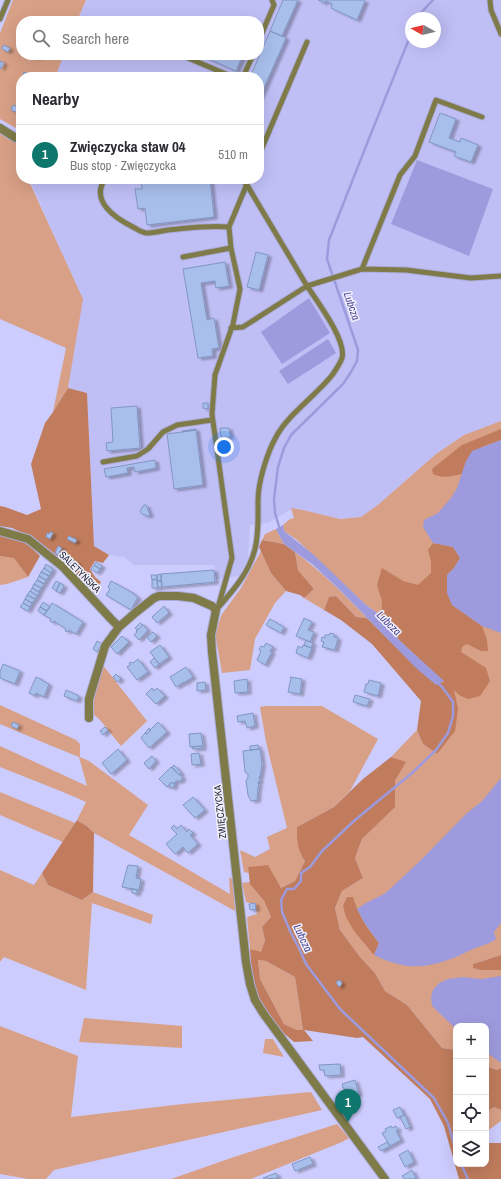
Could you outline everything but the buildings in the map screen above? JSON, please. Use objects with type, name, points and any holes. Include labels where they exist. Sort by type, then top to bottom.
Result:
[{"type":"street","points":[[0,128],[16,138]]},
{"type":"street","name":"SALETYŃSKA","points":[[0,531],[28,539],[63,567],[119,627]]},
{"type":"street","points":[[89,718],[89,699],[105,646],[119,627],[135,613],[154,598],[159,596],[194,598],[217,608]]},
{"type":"street","name":"ZWIĘCZYCKA","points":[[217,608],[211,635],[212,652],[246,962],[250,984],[255,1000],[263,1014],[385,1179]]},
{"type":"lane","points":[[0,19],[8,0]]},
{"type":"lane","points":[[264,28],[274,5],[272,0]]},
{"type":"lane","points":[[490,0],[491,10],[501,34]]},
{"type":"lane","points":[[264,143],[307,42]]},
{"type":"lane","points":[[193,60],[221,72]]},
{"type":"lane","points":[[245,72],[251,60]]},
{"type":"lane","points":[[362,269],[400,175],[415,156],[436,100],[482,117]]},
{"type":"lane","points":[[102,184],[100,195],[105,206],[115,215],[145,233],[213,226],[230,227]]},
{"type":"lane","points":[[217,608],[232,558],[212,414],[215,376],[231,328],[240,289],[231,248],[230,227],[247,185]]},
{"type":"lane","points":[[217,608],[237,586],[253,555],[258,534],[258,499],[262,478],[269,451],[277,435],[288,420],[326,383],[342,358],[342,347],[338,334],[247,185]]},
{"type":"lane","points":[[183,257],[231,248]]},
{"type":"lane","points":[[231,328],[243,327],[308,286],[362,269],[406,270],[471,278],[501,276]]},
{"type":"lane","points":[[103,462],[137,456],[148,449],[164,432],[177,425],[212,420]]},
{"type":"shaded area","points":[[13,0],[86,0],[79,16],[16,16],[16,60],[62,60],[57,72],[16,72],[16,128],[0,119],[0,33]]},
{"type":"shaded area","points":[[86,0],[501,0],[501,421],[464,435],[436,454],[379,504],[361,517],[340,519],[303,510],[291,509],[269,523],[250,525],[248,558],[239,576],[216,579],[214,565],[134,565],[124,557],[109,555],[94,546],[87,393],[68,388],[82,298],[31,184],[264,184],[264,72],[57,72],[62,60],[264,60],[264,16],[79,16]]},
{"type":"shaded area","points":[[0,134],[16,143],[16,184],[30,184],[83,299],[68,388],[53,412],[66,348],[0,319]]},
{"type":"shaded area","points":[[417,160],[493,189],[469,256],[391,224]]},
{"type":"shaded area","points":[[309,298],[330,333],[282,364],[261,332]]},
{"type":"shaded area","points":[[328,339],[336,353],[288,384],[279,371]]},
{"type":"shaded area","points":[[68,388],[87,393],[94,546],[109,555],[103,563],[95,561],[90,569],[95,577],[101,582],[94,593],[63,560],[35,539],[12,528],[0,526],[0,506],[27,515],[41,509],[31,464],[45,423]]},
{"type":"shaded area","points":[[501,421],[501,955],[473,964],[473,968],[480,970],[501,970],[501,1068],[497,1070],[489,1067],[489,1023],[453,1023],[453,1050],[442,1048],[407,1005],[385,991],[375,973],[360,957],[340,930],[335,908],[342,891],[363,878],[355,858],[362,839],[394,807],[395,781],[405,763],[391,757],[417,730],[423,744],[437,754],[458,709],[381,616],[366,605],[297,540],[284,531],[283,525],[290,519],[294,518],[291,508],[340,519],[361,517],[379,504],[436,454],[464,435]]},
{"type":"shaded area","points":[[501,429],[501,440],[482,447],[466,461],[462,474],[444,477],[433,474],[432,469],[462,445]]},
{"type":"shaded area","points":[[501,440],[501,633],[482,626],[452,605],[447,593],[447,575],[454,568],[460,558],[453,547],[433,543],[423,527],[424,520],[438,513],[451,498],[457,488],[466,461],[472,451]]},
{"type":"shaded area","points":[[283,525],[284,531],[314,555],[366,605],[381,616],[399,640],[444,681],[436,685],[415,667],[340,590],[312,564],[284,544],[276,529]]},
{"type":"shaded area","points":[[276,529],[284,544],[262,540],[265,534]]},
{"type":"shaded area","points":[[0,536],[27,543],[40,556],[28,577],[14,558],[0,556]]},
{"type":"shaded area","points":[[262,540],[284,544],[295,552],[298,570],[314,589],[304,598],[300,595],[286,591],[271,573],[259,547]]},
{"type":"shaded area","points":[[433,543],[453,547],[460,558],[454,568],[447,575],[452,605],[482,626],[487,640],[488,651],[481,651],[467,644],[462,647],[461,652],[486,668],[490,681],[480,696],[468,699],[459,695],[454,690],[458,709],[455,731],[437,754],[423,744],[417,730],[421,701],[372,644],[341,620],[324,610],[329,597],[336,596],[356,617],[367,618],[415,666],[436,684],[444,682],[399,640],[381,616],[382,601],[377,585],[382,568],[403,581],[418,585],[431,573],[431,561],[428,550]]},
{"type":"shaded area","points":[[261,551],[271,573],[286,591],[275,603],[255,639],[250,670],[222,673],[215,633],[222,614],[241,588]]},
{"type":"shaded area","points":[[295,552],[350,600],[367,618],[356,617],[336,596],[329,597],[324,610],[304,598],[314,589],[298,570]]},
{"type":"shaded area","points":[[0,556],[14,557],[28,577],[0,585]]},
{"type":"shaded area","points":[[102,664],[147,721],[121,746],[100,720],[92,713],[93,701]]},
{"type":"shaded area","points":[[0,705],[76,740],[80,744],[80,757],[89,761],[148,805],[129,835],[230,894],[229,877],[233,880],[235,911],[94,833],[77,820],[86,802],[0,767],[0,746],[87,786],[79,757],[0,724]]},
{"type":"shaded area","points":[[322,706],[378,739],[350,791],[334,807],[297,827],[305,861],[295,881],[281,888],[248,867],[249,873],[244,872],[240,850],[255,857],[270,849],[267,837],[287,828],[266,742],[260,707]]},
{"type":"shaded area","points":[[391,757],[406,762],[395,781],[395,807],[362,839],[355,858],[363,878],[342,891],[335,908],[340,930],[360,957],[375,973],[385,991],[407,1005],[442,1048],[453,1050],[453,1158],[444,1126],[430,1099],[363,1037],[357,1038],[304,1030],[313,1041],[294,1042],[274,1025],[259,998],[252,976],[250,949],[261,952],[265,941],[262,927],[271,917],[264,901],[250,884],[248,867],[268,865],[281,888],[295,881],[305,861],[300,853],[298,845],[297,827],[334,807],[363,779]],"holes":[[[258,960],[266,961],[295,977],[303,1030],[297,1030],[284,1024],[260,979]]]},
{"type":"shaded area","points":[[501,778],[501,923],[494,932],[496,939],[488,944],[448,960],[424,966],[400,965],[374,955],[379,943],[365,924],[357,909],[384,894],[391,888],[466,814],[482,801]]},
{"type":"shaded area","points":[[0,792],[75,823],[63,842],[0,815]]},
{"type":"shaded area","points":[[77,820],[94,833],[93,892],[82,900],[48,885],[42,873]]},
{"type":"shaded area","points":[[0,870],[34,885],[42,873],[48,885],[82,900],[93,892],[153,915],[151,924],[92,903],[86,990],[4,957],[0,962]]},
{"type":"shaded area","points":[[250,882],[264,901],[271,917],[262,927],[265,941],[261,953],[250,949],[247,917],[257,914],[255,903],[246,902],[242,883]]},
{"type":"shaded area","points":[[347,897],[353,897],[363,921],[379,943],[374,955],[354,931],[346,917],[343,906]]},
{"type":"shaded area","points":[[501,955],[501,970],[480,970],[473,968],[473,964]]},
{"type":"shaded area","points":[[258,960],[266,961],[295,977],[303,1030],[297,1030],[284,1024],[260,979]]},
{"type":"shaded area","points":[[501,976],[501,1063],[489,1054],[489,1023],[453,1023],[453,1026],[432,1006],[431,997],[433,990],[439,983],[448,979],[463,977],[481,979]]},
{"type":"shaded area","points":[[84,1018],[182,1026],[182,1048],[79,1042]]},
{"type":"shaded area","points":[[0,1026],[78,1056],[71,1117],[183,1104],[311,1092],[322,1110],[54,1170],[46,1179],[28,1179],[0,1174]]},
{"type":"shaded area","points":[[265,1039],[273,1039],[284,1057],[263,1053]]},
{"type":"shaded area","points":[[489,1067],[497,1070],[501,1068],[501,1110],[494,1107],[489,1110]]},
{"type":"shaded area","points":[[494,1107],[501,1110],[501,1121],[489,1130],[489,1110]]},
{"type":"shaded area","points":[[337,1124],[349,1138],[251,1179],[171,1179],[234,1157]]},
{"type":"shaded area","points":[[489,1143],[501,1143],[501,1179],[459,1179],[456,1167],[489,1167]]},
{"type":"waterway","name":"Lubcza","points":[[422,12],[433,0]]},
{"type":"waterway","name":"Lubcza","points":[[280,530],[275,513],[274,499],[278,467],[284,448],[291,435],[343,384],[357,361],[358,350],[327,259],[329,240],[405,48]]},
{"type":"waterway","name":"Lubcza","points":[[437,682],[453,702],[453,716],[448,733],[436,750],[412,773],[355,820],[322,851],[310,867],[301,873],[301,881],[294,889],[287,889],[281,900],[282,912],[306,964],[340,1009],[434,1098],[448,1123],[453,1140]]},
{"type":"waterway","name":"Lubcza","points":[[462,1167],[468,1179]]},
{"type":"place","name":"Zwięczycka staw 04","points":[[348,1122]]}]
